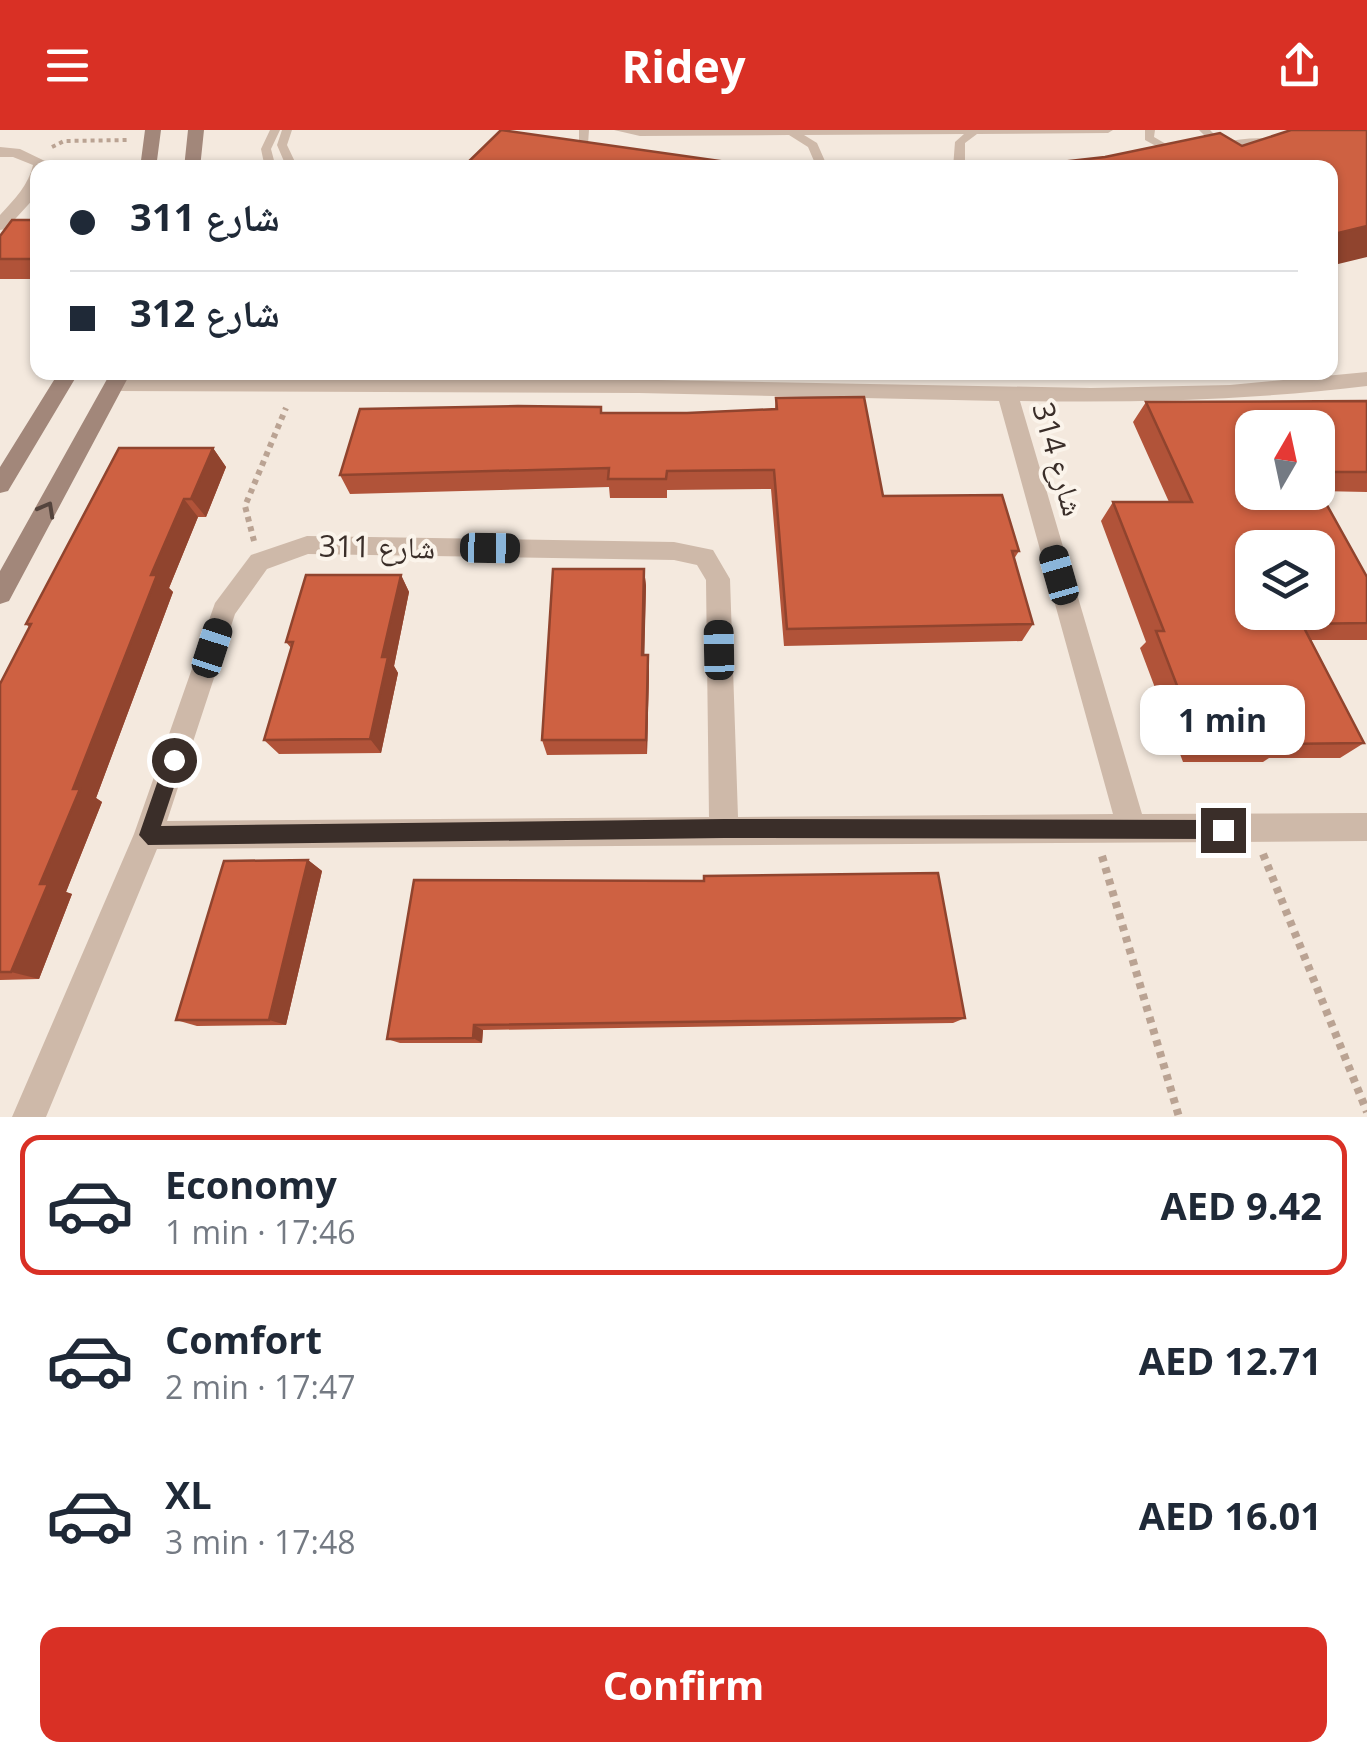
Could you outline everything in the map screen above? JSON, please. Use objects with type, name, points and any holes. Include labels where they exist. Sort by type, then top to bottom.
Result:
[{"type":"street","points":[[193,160],[196,130]]},
{"type":"street","points":[[149,160],[152,135]]},
{"type":"street","points":[[0,152],[30,164]]},
{"type":"street","points":[[0,225],[30,191]]},
{"type":"street","points":[[638,380],[1007,392],[1175,392],[1315,387],[1367,379]]},
{"type":"street","points":[[0,485],[65,380]]},
{"type":"street","points":[[0,594],[117,380]]},
{"type":"street","points":[[177,380],[296,384],[465,380]]},
{"type":"street","name":"شارع 314","points":[[1007,392],[1132,831]]},
{"type":"street","name":"شارع 311","points":[[259,562],[306,545],[674,551],[704,557],[718,579],[724,828]]},
{"type":"street","points":[[29,1117],[148,835],[224,610],[259,562]]},
{"type":"street","points":[[148,835],[724,828],[1132,831],[1367,827]]},
{"type":"lane","points":[[269,160],[266,149],[275,130]]},
{"type":"lane","points":[[287,130],[282,145],[288,160]]},
{"type":"lane","points":[[619,130],[640,134],[1108,130]]},
{"type":"lane","points":[[1150,130],[1149,138],[1155,144],[1178,154]]},
{"type":"lane","points":[[1204,130],[1217,146]]},
{"type":"lane","points":[[1204,130],[1232,130]]},
{"type":"lane","points":[[959,160],[960,142],[973,132]]},
{"type":"lane","points":[[792,133],[813,145],[820,160]]},
{"type":"lane","points":[[556,152],[584,136],[602,146]]},
{"type":"lane","points":[[1146,152],[1198,156],[1217,146],[1249,141],[1301,144]]},
{"type":"path","points":[[42,160],[64,141],[152,135]]},
{"type":"path","points":[[259,562],[245,506],[296,384]]},
{"type":"path","points":[[1253,829],[1367,1112]]},
{"type":"path","points":[[1095,831],[1180,1117]]},
{"type":"building","points":[[501,130],[713,160],[470,160]]},
{"type":"building","points":[[1291,130],[1367,130],[1367,226],[1338,233],[1338,160],[1078,160],[1220,133],[1242,146]]},
{"type":"building","points":[[12,220],[30,220],[30,259],[0,259],[0,236]]},
{"type":"building","points":[[864,397],[883,496],[1002,495],[1019,551],[1012,551],[1033,624],[787,629],[774,470],[667,471],[666,479],[608,479],[609,468],[340,475],[360,409],[601,407],[601,413],[687,413],[777,409],[776,398]]},
{"type":"building","points":[[1367,401],[1367,472],[1335,472],[1335,410],[1235,410],[1235,510],[1330,510],[1367,577],[1367,623],[1335,623],[1335,530],[1235,530],[1235,630],[1305,630],[1364,743],[1201,748],[1156,631],[1164,631],[1113,502],[1192,502],[1146,402]]},
{"type":"building","points":[[119,448],[213,448],[191,499],[184,499],[151,575],[157,575],[73,789],[80,789],[40,884],[48,884],[11,972],[0,972],[0,684],[31,624],[26,624]]},
{"type":"building","points":[[553,569],[644,569],[642,655],[648,655],[646,740],[542,740]]},
{"type":"building","points":[[306,575],[401,575],[382,657],[388,657],[370,739],[264,740],[293,642],[286,642]]},
{"type":"building","points":[[308,860],[269,1020],[176,1020],[224,861]]},
{"type":"building","points":[[938,873],[965,1018],[474,1025],[473,1038],[387,1039],[414,880],[704,881],[704,876]]},
{"type":"route","points":[[174,760],[148,835],[724,828],[1223,830]]}]
